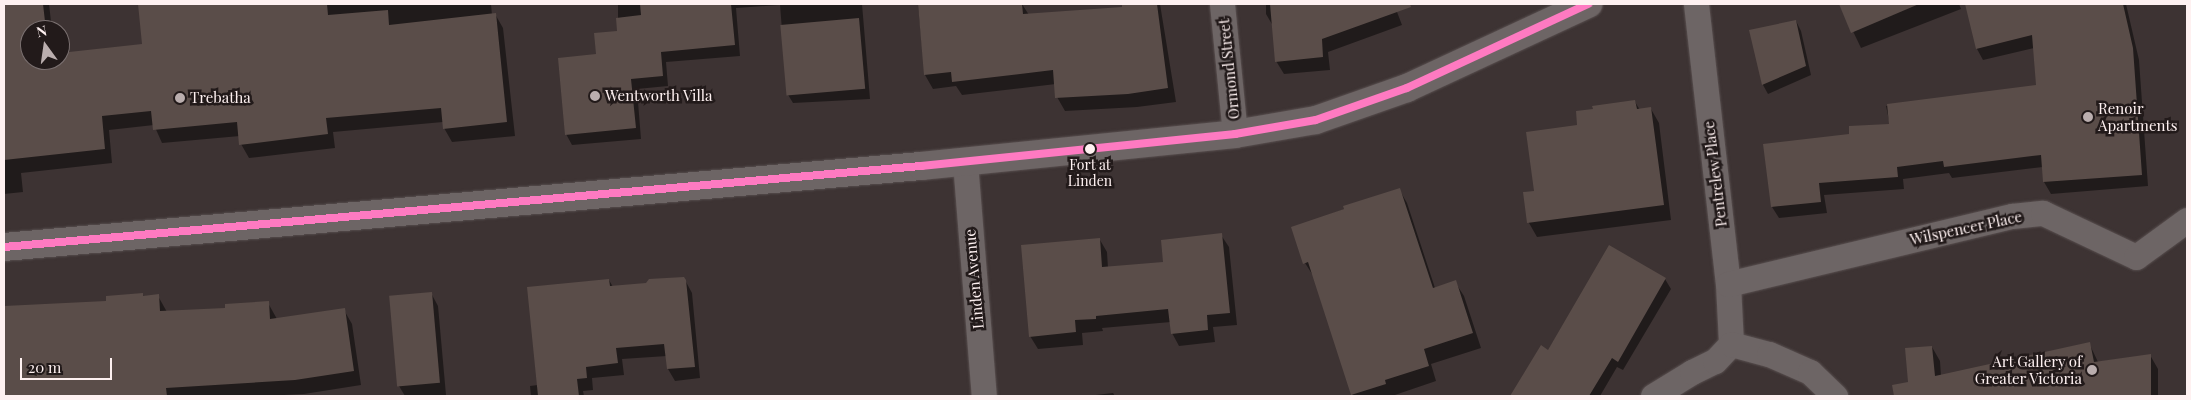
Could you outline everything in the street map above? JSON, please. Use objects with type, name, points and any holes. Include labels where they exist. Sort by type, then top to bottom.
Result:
[{"type":"main road","points":[[4,247],[965,162],[1235,134],[1316,120],[1407,88],[1588,4]]},
{"type":"street","name":"Ormond Street","points":[[1222,4],[1235,134]]},
{"type":"street","name":"Pentrelew Place","points":[[1696,4],[1728,284],[1731,344]]},
{"type":"street","name":"Linden Avenue","points":[[965,162],[984,396]]},
{"type":"street","name":"Wilspencer Place","points":[[1728,284],[2012,216],[2043,212],[2136,257],[2187,220]]},
{"type":"street","points":[[1653,396],[1692,372],[1715,361],[1731,344],[1770,354],[1810,372],[1835,396]]},
{"type":"building","points":[[4,4],[43,4],[45,20],[20,20],[20,70],[70,70],[70,52],[142,44],[138,4],[327,4],[328,15],[388,10],[389,25],[496,13],[507,122],[443,129],[441,108],[326,118],[328,134],[239,145],[237,122],[153,130],[151,111],[102,116],[105,149],[4,160]]},
{"type":"building","name":"Wentworth Villa","points":[[640,4],[731,4],[735,45],[661,52],[663,76],[631,79],[636,128],[565,135],[558,58],[596,54],[594,33],[617,31],[616,18],[641,15]]},
{"type":"building","points":[[918,4],[1022,4],[1023,14],[1122,7],[1122,4],[1157,4],[1168,88],[1128,94],[1055,98],[1053,70],[952,82],[951,72],[924,75]]},
{"type":"building","points":[[1270,4],[1410,4],[1411,7],[1322,39],[1323,57],[1275,62]]},
{"type":"building","points":[[1839,4],[1919,4],[1851,33]]},
{"type":"building","points":[[1965,4],[2123,4],[2133,48],[2142,175],[2043,182],[2041,155],[1944,167],[1943,161],[1897,167],[1898,177],[1819,183],[1821,202],[1771,207],[1763,144],[1849,134],[1849,126],[1889,124],[1887,104],[2036,85],[2032,35],[1976,49]]},
{"type":"building","points":[[859,18],[865,89],[786,96],[780,25]]},
{"type":"building","points":[[1796,20],[1806,66],[1762,85],[1749,30]]},
{"type":"building","points":[[1635,100],[1637,109],[1651,107],[1664,205],[1527,223],[1523,192],[1534,191],[1526,132],[1577,125],[1576,111],[1593,109],[1592,106]]},
{"type":"building","points":[[1400,188],[1433,288],[1456,280],[1473,333],[1424,349],[1429,366],[1385,380],[1386,384],[1351,395],[1308,262],[1303,264],[1291,227],[1344,209],[1343,206]]},
{"type":"building","points":[[1222,233],[1230,313],[1207,315],[1208,330],[1171,334],[1168,309],[1096,316],[1096,319],[1075,320],[1076,332],[1029,337],[1021,245],[1100,238],[1102,267],[1163,262],[1161,240]]},
{"type":"building","points":[[1609,245],[1666,278],[1618,362],[1612,358],[1589,396],[1510,396],[1541,345],[1548,350]]},
{"type":"building","points":[[684,277],[686,280],[695,367],[667,369],[664,344],[616,348],[618,363],[586,367],[587,378],[577,379],[579,396],[538,396],[527,287],[609,279],[610,286],[646,283],[649,279]]},
{"type":"building","points":[[432,292],[440,383],[397,386],[389,296]]},
{"type":"building","points":[[143,293],[143,296],[159,294],[160,311],[225,308],[225,304],[269,301],[270,319],[345,308],[354,371],[295,380],[166,388],[167,396],[4,396],[4,306],[106,301],[106,296]]},
{"type":"building","name":"Art Gallery of Greater Victoria","points":[[2090,342],[2094,362],[2151,354],[2151,396],[1894,396],[1892,385],[1908,382],[1905,348],[1932,346],[1935,376]]},
{"type":"transit line","points":[[4,247],[921,166],[1235,134],[1316,120],[1407,88],[1588,4]]},
{"type":"place","name":"Wentworth Villa","points":[[595,96]]},
{"type":"place","name":"Trebatha","points":[[180,98]]},
{"type":"place","name":"Renoir Apartments","points":[[2088,117]]},
{"type":"place","name":"Fort at Linden","points":[[1090,149]]},
{"type":"place","name":"Art Gallery of Greater Victoria","points":[[2092,370]]}]
